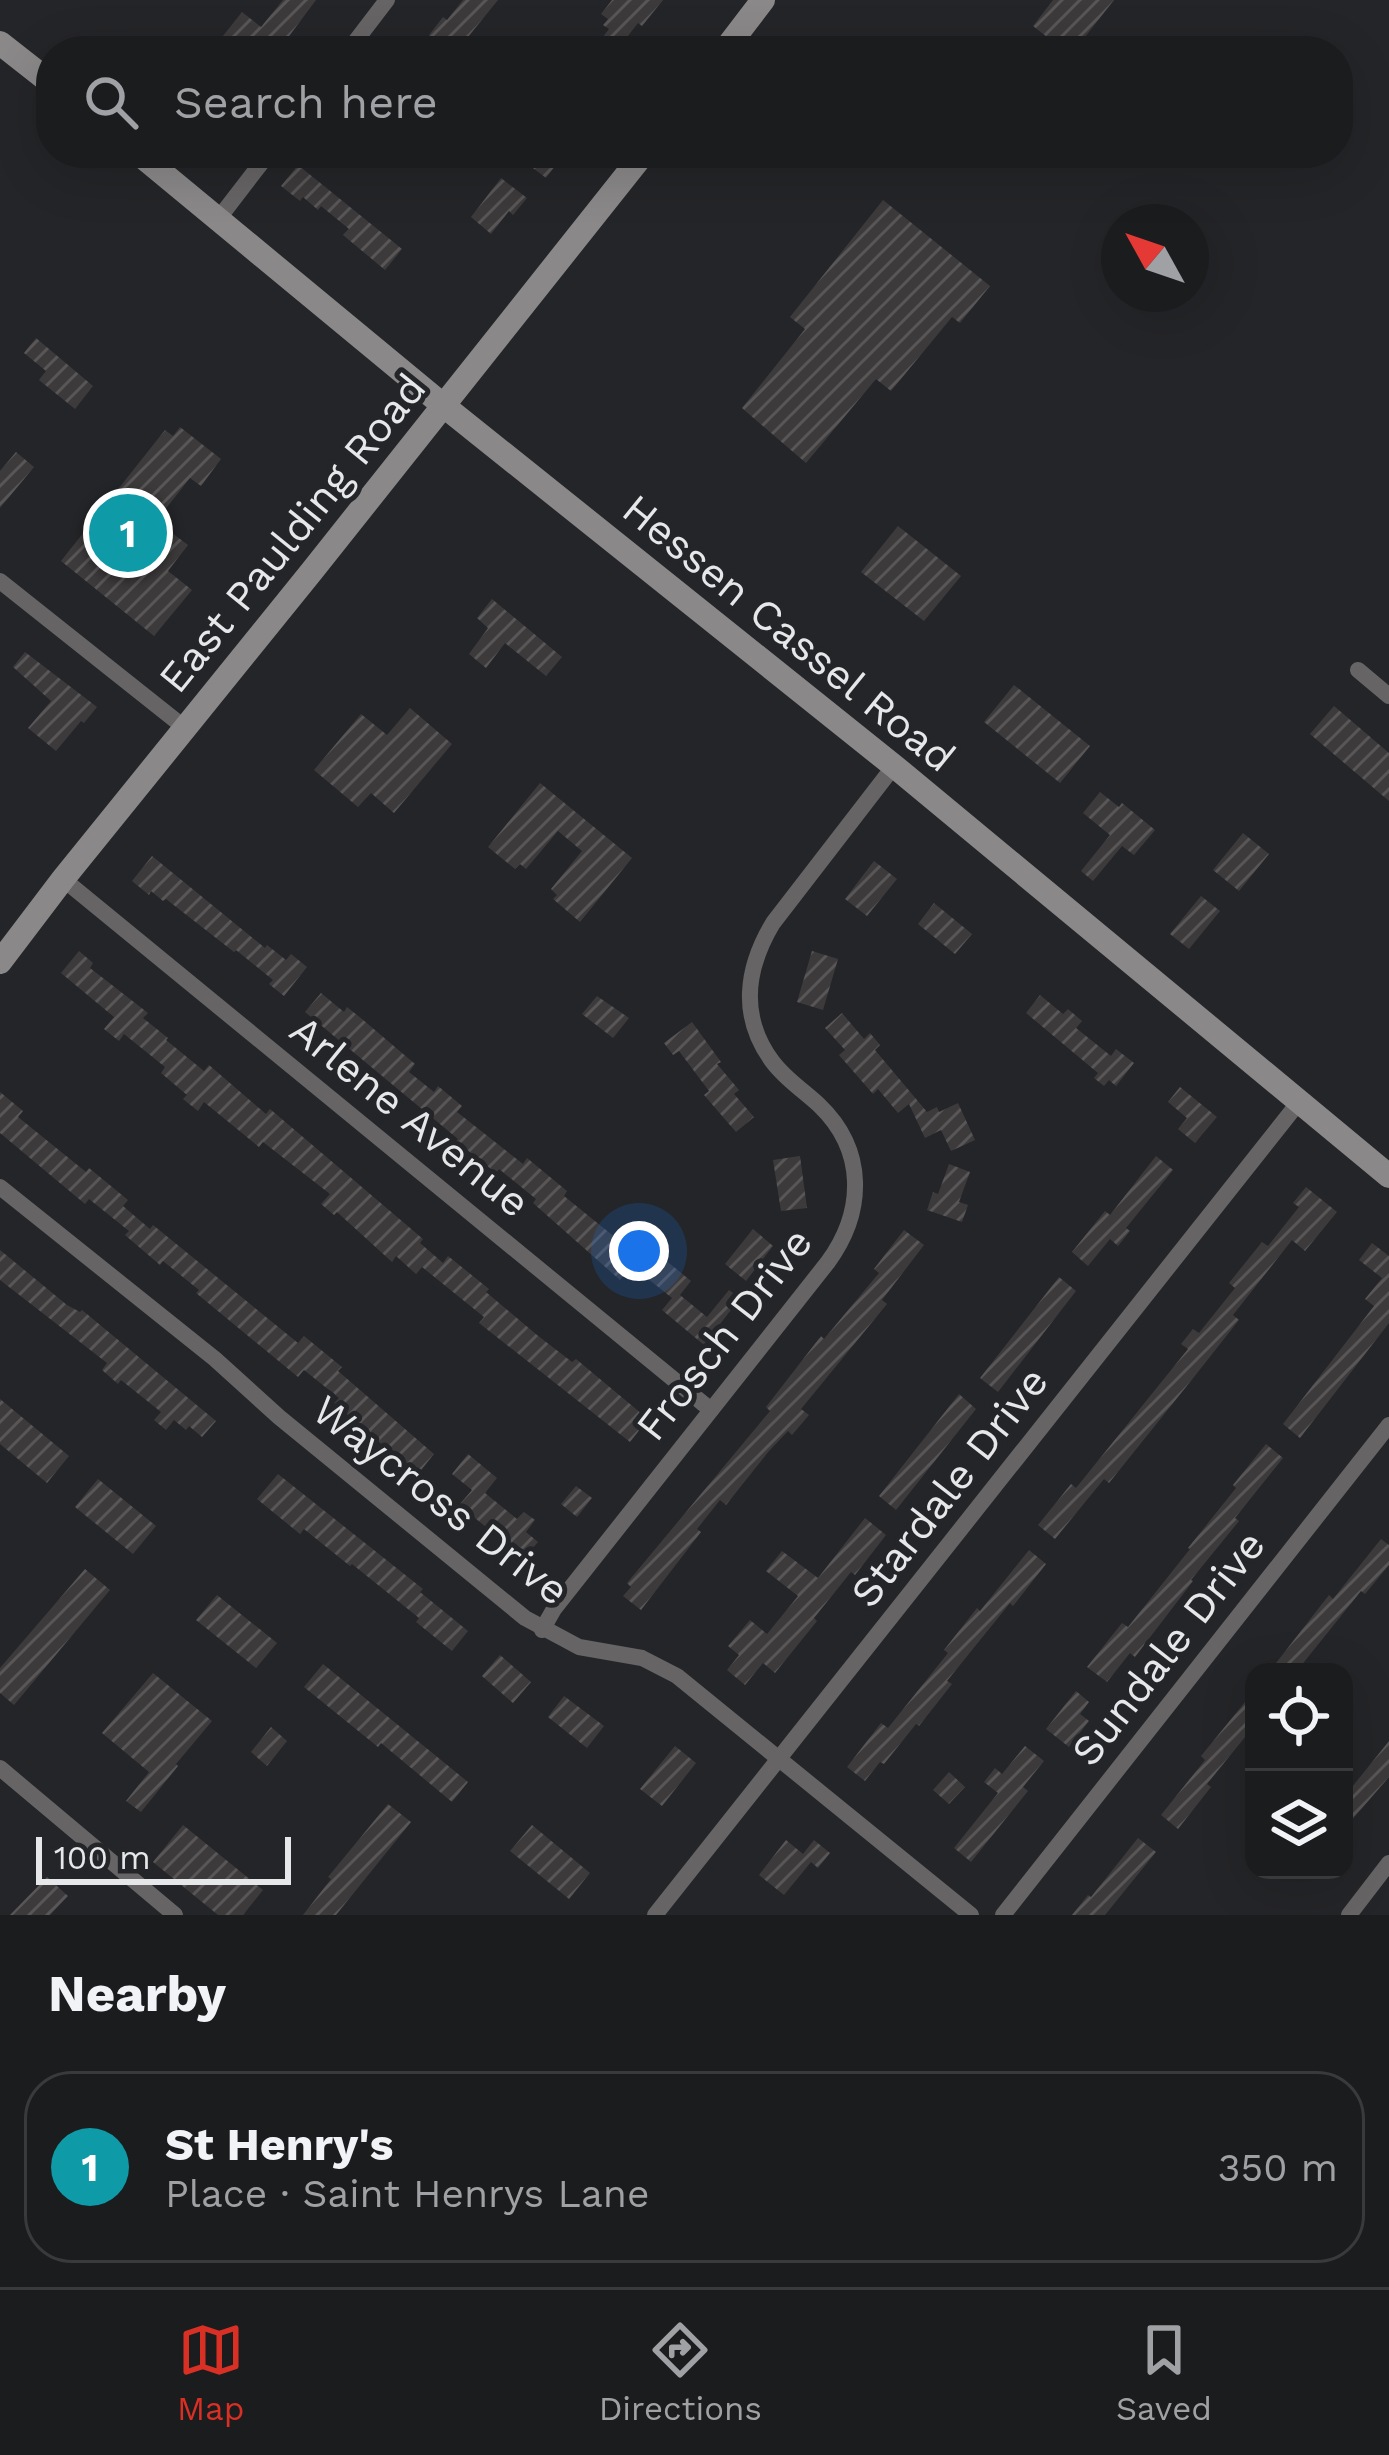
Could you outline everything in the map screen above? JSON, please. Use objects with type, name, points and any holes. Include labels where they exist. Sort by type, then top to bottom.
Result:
[{"type":"main road","points":[[736,36],[764,0]]},
{"type":"main road","points":[[0,43],[36,71]]},
{"type":"main road","name":"Hessen Cassel Road","points":[[157,168],[444,406],[894,766],[1389,1176]]},
{"type":"main road","name":"East Paulding Road","points":[[0,962],[632,168]]},
{"type":"street","points":[[360,36],[388,0]]},
{"type":"street","points":[[220,218],[258,168]]},
{"type":"street","points":[[0,581],[185,728]]},
{"type":"street","points":[[1358,670],[1389,696]]},
{"type":"street","name":"Frosch Drive","points":[[542,1630],[829,1262],[848,1231],[856,1175],[846,1141],[818,1103],[766,1053],[753,1021],[751,973],[773,923],[894,766]]},
{"type":"street","name":"Arlene Avenue","points":[[63,879],[711,1410]]},
{"type":"street","name":"Stardale Drive","points":[[655,1915],[1299,1102]]},
{"type":"street","name":"Waycross Drive","points":[[0,1187],[542,1630],[579,1647],[642,1658],[666,1668],[971,1915]]},
{"type":"street","name":"Sundale Drive","points":[[1003,1915],[1389,1425]]},
{"type":"street","points":[[0,1768],[175,1915]]},
{"type":"street","points":[[1349,1915],[1389,1864]]},
{"type":"building","points":[[283,0],[316,0],[289,36],[223,36],[242,12],[261,27]]},
{"type":"building","points":[[463,0],[498,0],[469,36],[429,35],[443,17],[447,20]]},
{"type":"building","points":[[612,0],[663,0],[628,36],[604,36],[608,19],[601,14]]},
{"type":"building","points":[[1053,0],[1114,0],[1086,36],[1046,36],[1033,26]]},
{"type":"building","points":[[296,168],[302,168],[402,249],[385,270],[343,235],[349,229],[321,206],[318,210],[303,197],[300,201],[281,186]]},
{"type":"building","points":[[533,168],[554,168],[546,178]]},
{"type":"building","points":[[501,178],[527,198],[491,234],[471,217]]},
{"type":"building","points":[[883,200],[990,286],[960,323],[952,317],[891,391],[876,379],[806,463],[742,408],[805,329],[790,317]]},
{"type":"building","points":[[36,338],[93,386],[75,409],[39,380],[46,371],[24,353]]},
{"type":"building","points":[[180,427],[221,459],[201,486],[190,478],[156,521],[188,545],[168,571],[192,590],[154,636],[61,561],[165,430],[173,436]]},
{"type":"building","points":[[16,452],[34,467],[0,508],[0,471]]},
{"type":"building","points":[[898,526],[961,576],[924,621],[861,572]]},
{"type":"building","points":[[492,599],[562,657],[546,676],[505,643],[486,668],[469,654],[488,628],[477,618]]},
{"type":"building","points":[[25,652],[97,707],[56,751],[28,728],[51,701],[13,667]]},
{"type":"building","points":[[1014,685],[1090,746],[1060,783],[984,722]]},
{"type":"building","points":[[1334,706],[1389,753],[1389,801],[1310,734]]},
{"type":"building","points":[[410,708],[452,744],[394,813],[371,793],[358,807],[314,770],[361,714],[387,735]]},
{"type":"building","points":[[540,783],[632,858],[580,922],[553,899],[557,895],[551,889],[582,851],[558,831],[526,869],[520,864],[515,869],[488,847]]},
{"type":"building","points":[[1100,792],[1155,830],[1134,855],[1122,846],[1093,881],[1081,871],[1110,835],[1083,813]]},
{"type":"building","points":[[1243,833],[1269,854],[1239,891],[1213,870]]},
{"type":"building","points":[[152,856],[265,948],[286,960],[291,954],[307,967],[284,996],[269,984],[273,980],[236,950],[166,899],[151,891],[149,895],[132,881]]},
{"type":"building","points":[[874,861],[897,879],[867,916],[845,899]]},
{"type":"building","points":[[1201,896],[1220,911],[1189,949],[1170,934]]},
{"type":"building","points":[[934,903],[972,934],[955,954],[918,924]]},
{"type":"building","points":[[79,951],[93,963],[90,968],[148,1013],[143,1018],[166,1040],[204,1071],[209,1065],[266,1114],[270,1109],[423,1239],[420,1243],[443,1263],[448,1256],[537,1335],[572,1362],[576,1359],[648,1419],[630,1442],[479,1323],[484,1317],[422,1267],[416,1274],[396,1256],[392,1262],[337,1212],[334,1215],[321,1204],[330,1194],[263,1142],[259,1147],[204,1102],[198,1111],[161,1073],[165,1067],[124,1034],[119,1041],[104,1029],[114,1017],[61,973]]},
{"type":"building","points":[[812,951],[838,959],[823,1010],[797,1002]]},
{"type":"building","points":[[321,993],[344,1012],[347,1007],[362,1019],[415,1064],[409,1072],[434,1092],[438,1086],[462,1106],[457,1112],[523,1164],[527,1158],[567,1191],[564,1196],[627,1247],[636,1236],[691,1281],[680,1295],[707,1317],[729,1290],[740,1298],[704,1345],[662,1310],[672,1298],[632,1266],[620,1280],[533,1203],[536,1199],[456,1141],[305,1012]]},
{"type":"building","points":[[1040,995],[1063,1014],[1068,1009],[1082,1021],[1076,1028],[1111,1056],[1116,1049],[1134,1063],[1116,1086],[1109,1080],[1104,1086],[1094,1078],[1098,1073],[1026,1013]]},
{"type":"building","points":[[597,996],[629,1018],[613,1038],[582,1014]]},
{"type":"building","points":[[842,1013],[864,1039],[870,1033],[880,1045],[875,1050],[927,1112],[958,1103],[975,1140],[951,1151],[941,1130],[925,1138],[909,1104],[898,1113],[878,1089],[873,1094],[839,1055],[845,1050],[825,1028]]},
{"type":"building","points":[[692,1022],[739,1090],[734,1094],[754,1117],[736,1132],[704,1095],[709,1091],[679,1051],[673,1055],[664,1043]]},
{"type":"building","points":[[1180,1087],[1217,1117],[1195,1143],[1178,1129],[1187,1118],[1168,1102]]},
{"type":"building","points":[[0,1092],[23,1111],[18,1117],[128,1200],[123,1206],[150,1229],[153,1225],[298,1343],[304,1336],[342,1367],[338,1371],[434,1454],[417,1475],[334,1403],[339,1398],[304,1370],[298,1377],[196,1293],[199,1290],[125,1235],[129,1231],[89,1199],[85,1204],[0,1133]]},
{"type":"building","points":[[800,1156],[807,1208],[781,1211],[773,1160]]},
{"type":"building","points":[[1156,1156],[1173,1170],[1126,1228],[1130,1231],[1118,1246],[1110,1239],[1088,1266],[1072,1252],[1105,1211],[1110,1215]]},
{"type":"building","points":[[949,1164],[970,1172],[959,1202],[968,1205],[962,1222],[927,1210]]},
{"type":"building","points":[[1306,1187],[1337,1212],[1305,1251],[1292,1240],[1233,1315],[1239,1320],[1190,1382],[1109,1483],[1104,1479],[1055,1539],[1038,1525],[1071,1484],[1076,1488],[1188,1349],[1181,1344],[1193,1329],[1199,1333],[1235,1288],[1229,1283],[1262,1242],[1268,1246],[1299,1207],[1293,1203]]},
{"type":"building","points":[[753,1229],[773,1246],[746,1281],[725,1264]]},
{"type":"building","points":[[904,1230],[924,1245],[882,1300],[887,1304],[801,1409],[809,1415],[769,1451],[726,1505],[720,1500],[641,1610],[623,1596],[631,1587],[627,1583],[770,1411],[766,1407],[821,1336],[824,1339],[879,1273],[874,1269]]},
{"type":"building","points":[[1372,1243],[1389,1256],[1389,1323],[1300,1438],[1283,1424],[1374,1306],[1365,1299],[1382,1278],[1359,1260]]},
{"type":"building","points":[[0,1250],[67,1305],[82,1310],[216,1421],[202,1437],[174,1420],[166,1430],[154,1420],[161,1412],[102,1370],[107,1363],[0,1280]]},
{"type":"building","points":[[1059,1277],[1076,1291],[998,1392],[980,1378]]},
{"type":"building","points":[[959,1394],[976,1409],[896,1510],[879,1496]]},
{"type":"building","points":[[0,1399],[69,1456],[47,1483],[0,1444]]},
{"type":"building","points":[[1266,1444],[1283,1458],[1135,1657],[1130,1653],[1107,1682],[1087,1667],[1122,1623],[1128,1627]]},
{"type":"building","points":[[468,1454],[497,1478],[485,1493],[517,1519],[524,1512],[535,1520],[526,1532],[538,1542],[524,1558],[459,1505],[472,1490],[452,1474]]},
{"type":"building","points":[[278,1474],[423,1589],[420,1592],[468,1631],[452,1651],[352,1564],[304,1529],[300,1534],[257,1499]]},
{"type":"building","points":[[98,1479],[156,1526],[133,1554],[75,1507]]},
{"type":"building","points":[[576,1486],[592,1498],[577,1517],[561,1504]]},
{"type":"building","points":[[865,1518],[886,1535],[814,1618],[817,1621],[775,1673],[763,1663],[745,1685],[727,1670],[739,1655],[728,1646],[750,1620],[767,1634],[798,1596],[766,1571],[782,1551],[818,1578]]},
{"type":"building","points":[[1381,1539],[1389,1545],[1389,1565],[1365,1594],[1361,1591],[1303,1663],[1276,1663],[1329,1595],[1333,1599]]},
{"type":"building","points":[[1029,1550],[1046,1564],[947,1681],[952,1684],[919,1726],[865,1781],[847,1767],[881,1723],[888,1728],[977,1608],[980,1611]]},
{"type":"building","points":[[85,1569],[110,1590],[14,1705],[0,1693],[0,1668]]},
{"type":"building","points":[[217,1595],[277,1643],[256,1668],[196,1620]]},
{"type":"building","points":[[500,1655],[531,1682],[513,1703],[482,1676]]},
{"type":"building","points":[[323,1664],[468,1782],[452,1802],[304,1687]]},
{"type":"building","points":[[153,1673],[212,1721],[141,1812],[126,1801],[149,1772],[102,1733]]},
{"type":"building","points":[[1076,1691],[1089,1702],[1080,1714],[1089,1721],[1069,1747],[1046,1729]]},
{"type":"building","points":[[564,1696],[604,1726],[587,1748],[548,1717]]},
{"type":"building","points":[[1245,1702],[1245,1737],[1178,1829],[1161,1815],[1205,1760],[1201,1756]]},
{"type":"building","points":[[271,1727],[287,1741],[267,1766],[251,1752]]},
{"type":"building","points":[[1389,1741],[1389,1777],[1353,1819],[1353,1786]]},
{"type":"building","points":[[675,1746],[696,1763],[662,1806],[640,1789]]},
{"type":"building","points":[[1025,1746],[1044,1761],[1023,1787],[1028,1791],[971,1862],[954,1848],[998,1793],[984,1782],[995,1768],[1002,1774]]},
{"type":"building","points":[[949,1772],[965,1787],[949,1804],[933,1790]]},
{"type":"building","points":[[388,1804],[411,1822],[336,1915],[303,1915],[331,1879],[328,1877]]},
{"type":"building","points":[[183,1825],[263,1890],[243,1915],[218,1915],[153,1862]]},
{"type":"building","points":[[532,1825],[590,1873],[569,1899],[510,1851]]},
{"type":"building","points":[[1138,1838],[1156,1852],[1105,1915],[1072,1915],[1091,1897]]},
{"type":"building","points":[[786,1840],[803,1854],[814,1840],[830,1853],[818,1868],[811,1862],[784,1895],[759,1875]]},
{"type":"building","points":[[47,1877],[68,1896],[50,1915],[10,1915]]},
{"type":"place","name":"St Henry's","points":[[128,533]]}]
